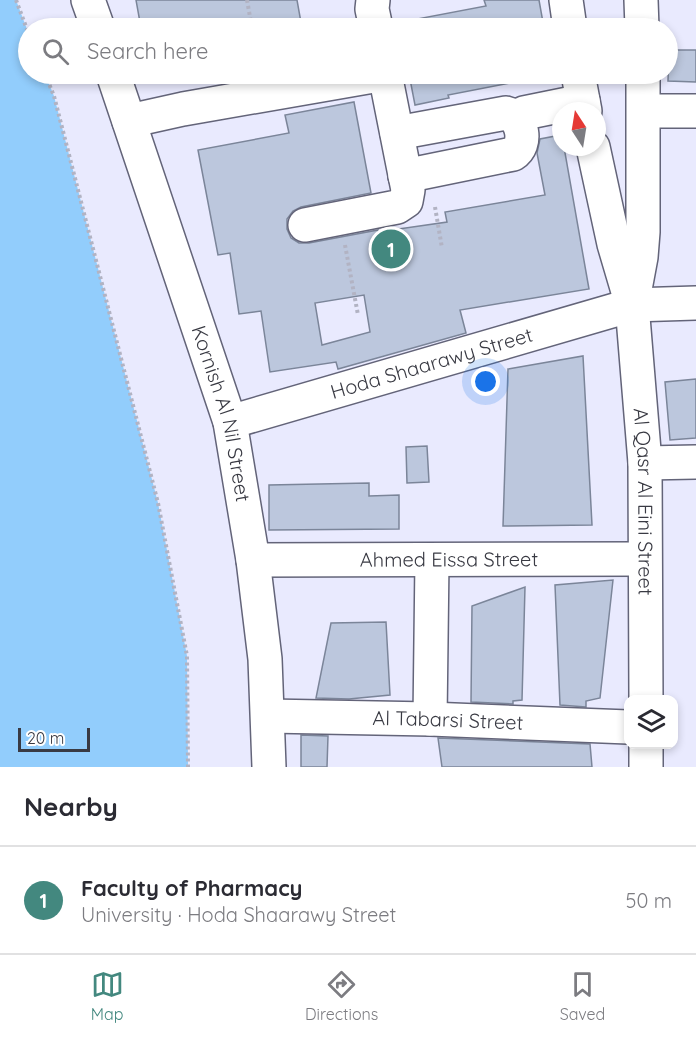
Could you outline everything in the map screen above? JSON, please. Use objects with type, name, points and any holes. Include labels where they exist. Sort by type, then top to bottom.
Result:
[{"type":"main road","points":[[88,0],[94,18]]},
{"type":"main road","points":[[373,0],[374,18]]},
{"type":"main road","points":[[566,0],[569,18]]},
{"type":"main road","points":[[641,0],[642,18]]},
{"type":"main road","name":"Kornish Al Nil Street","points":[[116,84],[230,422],[253,560],[265,660],[269,767]]},
{"type":"main road","points":[[129,121],[183,109],[327,84]]},
{"type":"main road","points":[[305,225],[402,205],[408,195],[387,84]]},
{"type":"main road","name":"Al Qasr Al Eini Street","points":[[632,305],[643,232],[643,84]]},
{"type":"main road","points":[[518,124],[524,113],[552,107]]},
{"type":"main road","points":[[644,111],[696,111]]},
{"type":"main road","points":[[397,133],[506,113],[518,124],[522,144],[513,154],[405,176]]},
{"type":"main road","name":"Al Qasr Al Eini Street","points":[[595,156],[614,244],[632,305],[645,463],[646,695]]},
{"type":"main road","name":"Hoda Shaarawy Street","points":[[230,422],[632,305],[696,303]]},
{"type":"main road","points":[[645,463],[696,462]]},
{"type":"main road","name":"Ahmed Eissa Street","points":[[253,560],[644,559]]},
{"type":"main road","points":[[430,719],[432,560]]},
{"type":"main road","name":"Al Tabarsi Street","points":[[268,716],[430,719],[624,727]]},
{"type":"main road","points":[[646,749],[646,767]]},
{"type":"path","points":[[16,0],[23,18]]},
{"type":"path","points":[[247,0],[250,18]]},
{"type":"path","points":[[49,84],[57,107],[158,503],[187,657],[188,767]]},
{"type":"path","points":[[340,218],[358,315]]},
{"type":"water","points":[[0,0],[16,0],[23,18],[18,18],[18,84],[49,84],[54,96],[158,503],[187,656],[188,767],[0,767]]},
{"type":"building","points":[[136,0],[297,0],[300,18],[139,18]]},
{"type":"building","points":[[484,0],[539,0],[542,18],[422,18],[486,6]]},
{"type":"building","points":[[678,50],[696,50],[696,82],[678,81]]},
{"type":"building","points":[[411,84],[505,84],[448,95],[449,98],[415,105]]},
{"type":"building","points":[[354,102],[371,193],[301,207],[293,211],[287,219],[287,229],[291,238],[299,243],[447,222],[445,212],[545,195],[537,153],[540,139],[552,137],[552,156],[566,156],[589,289],[460,310],[466,333],[338,369],[336,362],[270,372],[261,311],[239,314],[230,253],[218,255],[198,150],[289,133],[285,115]],"holes":[[[364,295],[370,332],[322,345],[315,303]]]},
{"type":"building","points":[[583,356],[592,525],[503,526],[508,369]]},
{"type":"building","points":[[696,379],[696,438],[670,440],[665,382]]},
{"type":"building","points":[[427,446],[429,482],[407,483],[406,447]]},
{"type":"building","points":[[369,483],[369,496],[399,495],[399,529],[269,530],[269,485]]},
{"type":"building","points":[[613,580],[600,698],[586,701],[586,707],[560,705],[555,585]]},
{"type":"building","points":[[525,587],[522,700],[513,701],[513,704],[471,702],[472,606]]},
{"type":"building","points":[[386,622],[390,695],[349,699],[316,698],[331,623]]},
{"type":"building","points":[[301,735],[328,736],[327,767],[301,767]]},
{"type":"building","points":[[438,738],[590,744],[592,767],[442,767]]},
{"type":"place","name":"Faculty of Pharmacy","points":[[391,249]]}]
